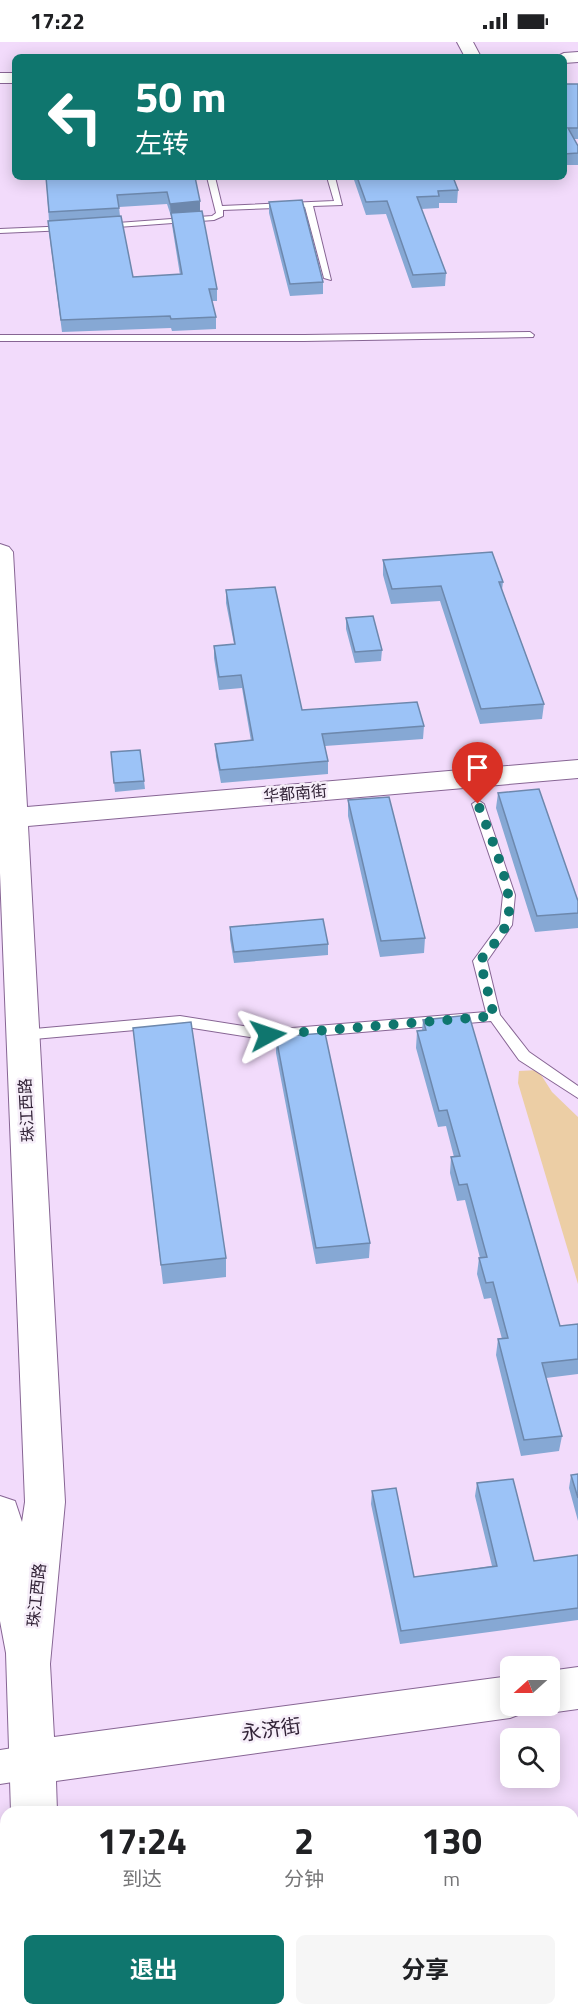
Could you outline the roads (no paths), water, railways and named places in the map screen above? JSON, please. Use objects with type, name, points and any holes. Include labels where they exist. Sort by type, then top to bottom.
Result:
[{"type":"main road","name":"珠江西路","points":[[0,552],[6,819],[23,1035],[45,1502],[16,1764],[32,1806]]},
{"type":"main road","name":"华都南街","points":[[6,819],[578,768]]},
{"type":"main road","name":"珠江西路","points":[[0,1514],[28,1661]]},
{"type":"main road","points":[[560,1690],[578,1688]]},
{"type":"main road","name":"永济街","points":[[16,1764],[500,1698]]},
{"type":"lane","points":[[91,226],[214,218],[220,214],[212,180]]},
{"type":"lane","points":[[219,208],[339,203],[332,180]]},
{"type":"lane","points":[[308,204],[328,278]]},
{"type":"lane","points":[[0,231],[79,227]]},
{"type":"lane","points":[[0,338],[530,335]]},
{"type":"lane","points":[[478,804],[509,895],[509,914],[506,925],[480,961],[494,1016],[524,1056],[578,1093]]},
{"type":"lane","points":[[23,1035],[180,1021],[268,1035],[494,1016]]}]
